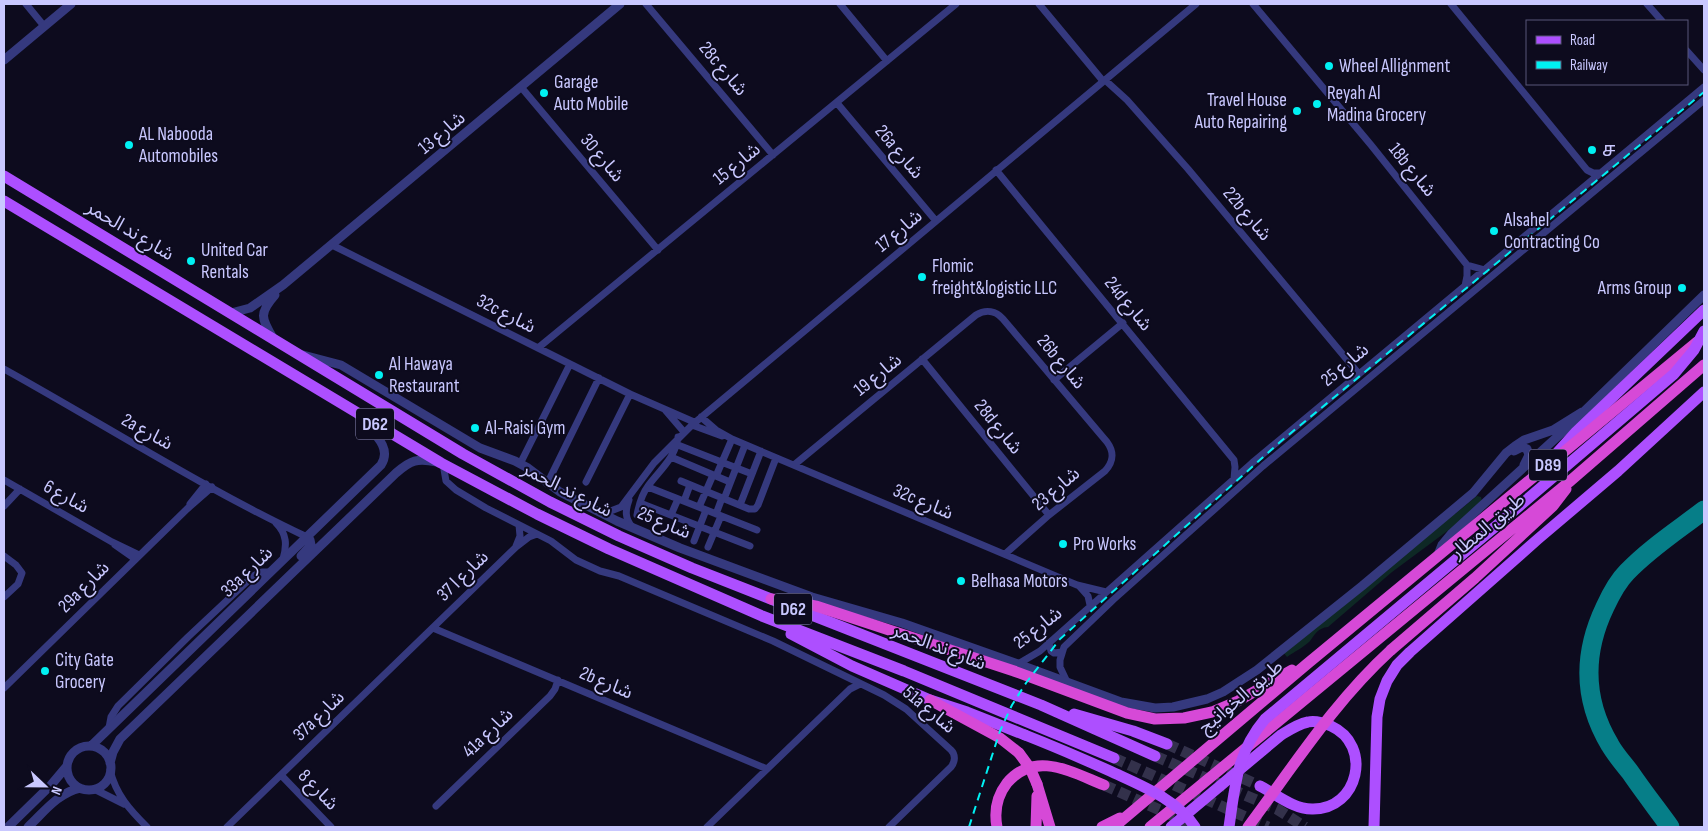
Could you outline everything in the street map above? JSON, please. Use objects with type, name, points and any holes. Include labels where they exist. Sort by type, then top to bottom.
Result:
[{"type":"highway","name":"طريق المطار","points":[[1391,594],[1704,336]]},
{"type":"highway","name":"طريق المطار","points":[[1150,827],[1569,482],[1704,365]]},
{"type":"highway","points":[[1248,827],[1342,701],[1365,675],[1391,650],[1476,578],[1553,506],[1561,498],[1569,482]]},
{"type":"highway","name":"طريق الخوانيج","points":[[1114,827],[1391,594]]},
{"type":"highway","points":[[771,599],[816,606],[1014,671],[1127,713],[1155,718],[1184,718],[1212,712],[1232,704],[1285,674],[1307,664]]},
{"type":"highway","points":[[930,700],[1000,738],[1019,753],[1030,768],[1050,827]]},
{"type":"highway","points":[[997,827],[996,808],[998,798],[1004,787],[1020,771],[1042,765],[1054,767],[1104,785]]},
{"type":"highway","points":[[1036,784],[1036,827]]},
{"type":"highway","points":[[1102,827],[1128,815]]},
{"type":"main road","name":"شارع ند الحمر","points":[[4,176],[463,454],[550,502],[619,536],[771,599],[1041,705],[1155,756]]},
{"type":"main road","name":"شارع ند الحمر","points":[[4,201],[442,464],[609,549],[762,616],[904,671],[1114,758]]},
{"type":"main road","points":[[1550,464],[1576,432],[1704,310]]},
{"type":"main road","points":[[1229,827],[1235,783],[1240,763],[1248,744],[1265,719],[1674,374],[1688,359],[1704,331]]},
{"type":"main road","points":[[1374,827],[1377,717],[1380,699],[1387,681],[1397,665],[1538,539],[1636,455],[1704,392]]},
{"type":"main road","points":[[762,616],[852,666],[930,700],[967,712],[1112,772],[1160,796],[1182,811],[1196,827]]},
{"type":"main road","points":[[1041,705],[1099,721],[1167,744]]},
{"type":"main road","points":[[1171,827],[1281,735],[1300,724],[1310,721],[1328,725],[1344,735],[1353,748],[1356,770],[1352,784],[1340,800],[1331,805],[1312,810],[1302,808],[1260,786]]},
{"type":"street","points":[[26,4],[44,26]]},
{"type":"street","points":[[4,60],[71,4]]},
{"type":"street","name":"شارع 13","points":[[231,313],[250,308],[283,286],[620,4]]},
{"type":"street","name":"28c شارع","points":[[646,4],[774,155]]},
{"type":"street","points":[[840,4],[887,61]]},
{"type":"street","name":"شارع 15","points":[[538,348],[956,4]]},
{"type":"street","name":"22b شارع","points":[[1039,4],[1104,81],[1128,100],[1359,374]]},
{"type":"street","name":"شارع 17","points":[[603,514],[621,507],[654,463],[681,434],[1196,4]]},
{"type":"street","name":"18b شارع","points":[[1253,4],[1371,145],[1467,265]]},
{"type":"street","points":[[1451,4],[1587,170],[1593,173],[1601,173]]},
{"type":"street","points":[[1647,4],[1661,20]]},
{"type":"street","points":[[1688,52],[1704,70]]},
{"type":"street","name":"شارع 30","points":[[521,87],[658,250]]},
{"type":"street","name":"شارع 25","points":[[296,353],[340,365],[480,448],[520,464],[548,484],[632,528],[812,597],[902,623],[1018,664],[1040,651],[1252,463],[1704,87]]},
{"type":"street","name":"شارع 25","points":[[1066,682],[1060,668],[1062,652],[1069,641],[1113,600],[1253,474],[1704,100]]},
{"type":"street","name":"26a شارع","points":[[837,103],[936,221]]},
{"type":"street","name":"24d شارع","points":[[996,170],[1234,460]]},
{"type":"street","points":[[1586,186],[1587,170]]},
{"type":"street","name":"32c شارع","points":[[332,245],[630,394],[714,434],[730,438]]},
{"type":"street","points":[[1465,286],[1467,265],[1485,270]]},
{"type":"street","name":"شارع 13","points":[[273,338],[264,323],[263,315],[265,306],[283,286]]},
{"type":"street","points":[[1438,555],[1442,545],[1452,534],[1522,470],[1704,294]]},
{"type":"street","name":"شارع 19","points":[[794,465],[976,315],[984,311]]},
{"type":"street","name":"26b شارع","points":[[984,311],[995,312],[1000,315],[1108,442]]},
{"type":"street","points":[[1054,380],[1123,323]]},
{"type":"street","name":"28d شارع","points":[[922,359],[1049,515]]},
{"type":"street","points":[[520,464],[570,364]]},
{"type":"street","name":"2a شارع","points":[[4,369],[209,486],[307,537]]},
{"type":"street","points":[[548,484],[599,378]]},
{"type":"street","points":[[586,482],[630,394]]},
{"type":"street","name":"32c شارع","points":[[666,411],[681,434]]},
{"type":"street","points":[[1018,664],[1121,702],[1147,707],[1173,707],[1190,704],[1223,692],[1281,652],[1473,493],[1496,465],[1515,446],[1524,440],[1553,430],[1582,412]]},
{"type":"street","name":"33a شارع","points":[[91,746],[383,462],[385,454],[382,442],[357,413]]},
{"type":"street","name":"32c شارع","points":[[701,417],[716,430],[745,445],[1077,585],[1106,592]]},
{"type":"street","points":[[637,515],[648,486],[671,457],[678,445],[681,434]]},
{"type":"street","points":[[694,541],[700,526],[706,491],[722,462],[730,438]]},
{"type":"street","name":"شارع 23","points":[[1005,554],[1109,466],[1112,452],[1108,442]]},
{"type":"street","points":[[678,445],[752,474]]},
{"type":"street","points":[[708,547],[723,498],[745,445]]},
{"type":"street","points":[[1496,465],[1519,448],[1525,448],[1529,455],[1522,470]]},
{"type":"street","points":[[740,505],[761,451]]},
{"type":"street","points":[[671,457],[730,482]]},
{"type":"street","points":[[681,482],[752,509],[757,507],[776,458]]},
{"type":"street","name":"33a شارع","points":[[110,767],[113,752],[120,739],[406,465],[419,460],[442,464]]},
{"type":"street","points":[[1234,479],[1234,460],[1252,463]]},
{"type":"street","name":"51a شارع","points":[[442,464],[444,477],[452,488],[557,545],[576,560],[619,576],[773,641],[899,704],[951,750],[954,756],[953,764],[889,827]]},
{"type":"street","name":"شارع 6","points":[[4,480],[137,557]]},
{"type":"street","points":[[671,515],[690,485]]},
{"type":"street","name":"29a شارع","points":[[4,688],[209,486]]},
{"type":"street","points":[[648,486],[757,530]]},
{"type":"street","points":[[4,506],[20,490]]},
{"type":"street","name":"شارع 17","points":[[632,493],[626,512],[632,528]]},
{"type":"street","points":[[640,503],[750,546]]},
{"type":"street","points":[[274,521],[286,540],[283,560]]},
{"type":"street","name":"شارع ا 37","points":[[516,547],[520,536],[519,525]]},
{"type":"street","name":"شارع ا 37","points":[[433,628],[516,547],[529,537],[538,534]]},
{"type":"street","points":[[258,605],[266,592],[310,547],[311,542],[307,537]]},
{"type":"street","points":[[4,556],[16,565],[22,573],[18,584],[4,597]]},
{"type":"street","points":[[1077,585],[1088,596],[1090,605]]},
{"type":"street","name":"2b شارع","points":[[433,628],[767,769]]},
{"type":"street","name":"37a شارع","points":[[227,827],[433,628]]},
{"type":"street","points":[[1049,643],[1050,651],[1054,653],[1062,652]]},
{"type":"street","points":[[841,698],[846,687],[845,676]]},
{"type":"street","name":"41a شارع","points":[[436,806],[550,696],[558,680]]},
{"type":"street","points":[[707,827],[841,698],[853,687],[860,684]]},
{"type":"street","points":[[8,827],[51,785],[67,766],[69,759],[76,750],[83,746],[91,746],[103,752],[110,767],[115,786],[126,806],[147,827]]},
{"type":"street","points":[[67,766],[70,780],[80,788]]},
{"type":"street","points":[[94,789],[106,781],[110,767]]},
{"type":"street","name":"شارع 8","points":[[281,775],[332,827]]},
{"type":"street","points":[[28,827],[65,793],[80,788],[94,789],[126,806]]},
{"type":"green space","points":[[1477,496],[1481,497],[1482,501],[1450,529],[1392,572],[1328,627],[1319,630],[1308,643],[1287,657],[1283,652],[1453,513],[1455,514]]},
{"type":"taxiway","points":[[1670,827],[1614,752],[1601,728],[1591,694],[1590,659],[1598,624],[1614,588],[1620,580],[1645,555],[1704,510]]},
{"type":"tunnel","points":[[1167,744],[1260,786]]},
{"type":"tunnel","points":[[1155,756],[1277,809],[1305,827]]},
{"type":"tunnel","points":[[1114,758],[1268,827]]},
{"type":"tunnel","points":[[1104,785],[1189,823]]},
{"type":"railway","points":[[969,827],[1000,731],[1012,705],[1026,683],[1060,639],[1280,442],[1704,92]]},
{"type":"place","name":"Wheel Allignment","points":[[1329,66]]},
{"type":"place","name":"Garage Auto Mobile","points":[[544,93]]},
{"type":"place","name":"Reyah Al Madina Grocery","points":[[1317,104]]},
{"type":"place","name":"Travel House Auto Repairing","points":[[1297,111]]},
{"type":"place","name":"AL Nabooda Automobiles","points":[[129,145]]},
{"type":"place","name":"ச","points":[[1592,150]]},
{"type":"place","name":"Alsahel Contracting Co","points":[[1494,231]]},
{"type":"place","name":"United Car Rentals","points":[[191,261]]},
{"type":"place","name":"Flomic freight&logistic LLC","points":[[922,277]]},
{"type":"place","name":"Arms Group","points":[[1682,288]]},
{"type":"place","name":"Al Hawaya Restaurant","points":[[379,375]]},
{"type":"place","name":"Al-Raisi Gym","points":[[475,428]]},
{"type":"place","name":"Pro Works","points":[[1063,544]]},
{"type":"place","name":"Belhasa Motors","points":[[961,581]]},
{"type":"place","name":"City Gate Grocery","points":[[45,671]]}]
